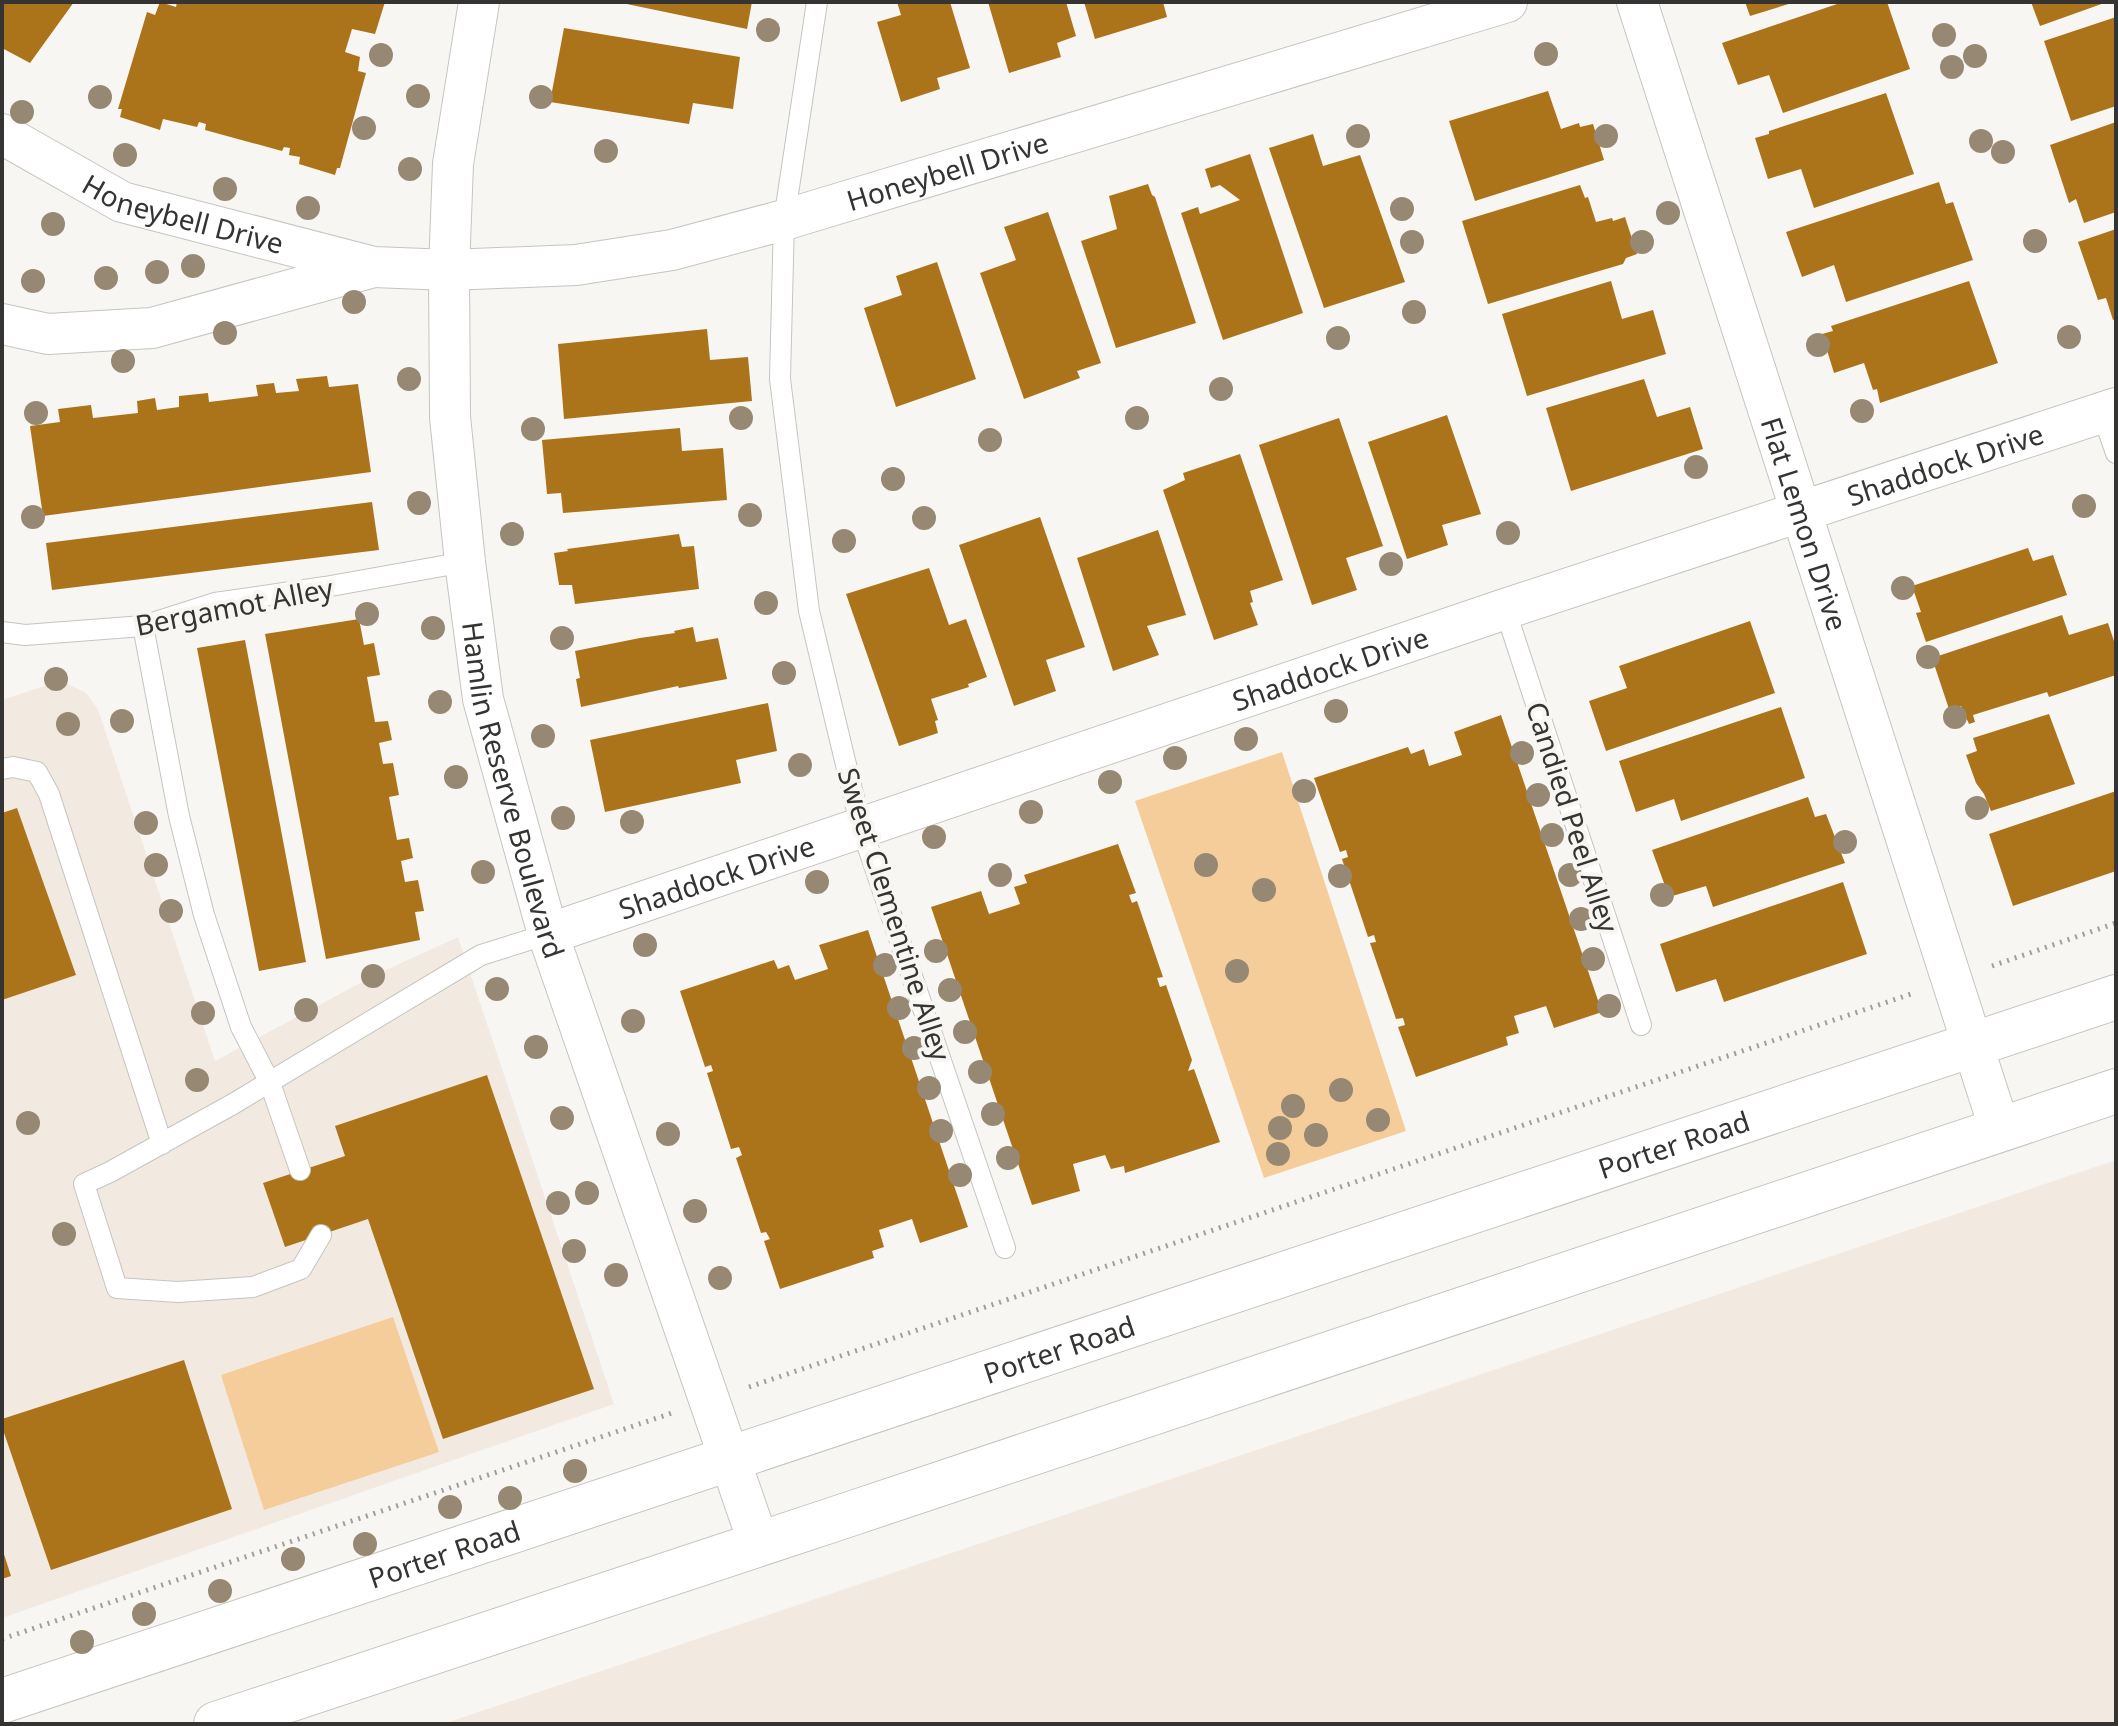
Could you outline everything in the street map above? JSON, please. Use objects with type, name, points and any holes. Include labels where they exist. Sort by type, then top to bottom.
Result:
[{"type":"street","name":"Hamlin Reserve Boulevard","points":[[479,2],[453,164],[449,270],[450,417],[483,699],[548,934],[759,1544]]},
{"type":"street","name":"Honeybell Drive","points":[[2,134],[122,202],[374,267],[449,270],[576,265],[672,250],[784,220],[1507,2]]},
{"type":"street","name":"Flat Lemon Drive","points":[[1637,2],[2000,1130]]},
{"type":"street","name":"Honeybell Drive","points":[[2,324],[48,334],[152,328],[374,267]]},
{"type":"street","name":"Shaddock Drive","points":[[548,934],[1505,609],[2109,411]]},
{"type":"street","name":"Porter Road","points":[[2,1701],[2116,997]]},
{"type":"street","points":[[216,1724],[2116,1091]]},
{"type":"lane","name":"Sweet Clementine Alley","points":[[817,2],[784,220],[780,379],[809,611],[861,827],[1005,1248]]},
{"type":"lane","points":[[2109,411],[2116,453]]},
{"type":"lane","name":"Bergamot Alley","points":[[2,632],[25,635],[143,626],[215,603],[465,562]]},
{"type":"lane","name":"Candied Peel Alley","points":[[1505,609],[1641,1025]]},
{"type":"lane","points":[[143,626],[179,816],[204,915],[241,1027],[270,1083],[300,1170]]},
{"type":"lane","points":[[2,769],[13,767],[37,772],[49,794],[162,1144]]},
{"type":"lane","points":[[321,1235],[301,1269],[253,1287],[178,1292],[117,1288],[84,1184],[270,1083],[481,955],[548,934]]},
{"type":"path","points":[[2,1639],[2116,923]]},
{"type":"shaded area","points":[[50,684],[68,684],[86,693],[98,709],[215,1061],[377,974],[458,937],[614,1404],[2,1618],[2,700]]},
{"type":"shaded area","points":[[1282,752],[1406,1131],[1264,1178],[1135,801]]},
{"type":"shaded area","points":[[2116,1160],[2116,1724],[443,1724],[661,1651]]},
{"type":"shaded area","points":[[393,1317],[439,1452],[264,1510],[221,1375]]},
{"type":"building","points":[[2,2],[74,2],[30,63],[2,48]]},
{"type":"building","points":[[160,2],[176,7],[177,2],[385,2],[375,34],[352,29],[345,52],[360,57],[358,71],[366,73],[340,168],[337,168],[335,175],[299,164],[300,157],[289,155],[290,148],[284,147],[282,151],[205,130],[206,124],[199,122],[197,127],[163,119],[160,130],[120,117],[122,109],[118,109],[147,12],[155,15]]},
{"type":"building","points":[[617,2],[752,2],[747,29]]},
{"type":"building","points":[[897,2],[950,2],[970,68],[937,78],[940,89],[901,102],[877,22],[901,15]]},
{"type":"building","points":[[988,2],[1066,2],[1076,36],[1057,43],[1061,57],[1009,73]]},
{"type":"building","points":[[1084,2],[1163,2],[1167,17],[1095,39]]},
{"type":"building","points":[[1745,2],[1792,2],[1792,3],[1750,16]]},
{"type":"building","points":[[1843,2],[1887,2],[1910,69],[1783,113],[1769,75],[1738,85],[1722,43]]},
{"type":"building","points":[[2031,2],[2107,2],[2040,26]]},
{"type":"building","points":[[2116,17],[2116,106],[2071,121],[2044,41]]},
{"type":"building","points":[[564,28],[740,57],[733,109],[693,103],[689,124],[550,102]]},
{"type":"building","points":[[1548,91],[1561,129],[1579,123],[1580,127],[1593,124],[1604,160],[1475,201],[1449,121]]},
{"type":"building","points":[[1886,93],[1914,174],[1814,208],[1801,169],[1768,179],[1755,138]]},
{"type":"building","points":[[2116,122],[2116,212],[2084,223],[2076,199],[2069,203],[2050,145]]},
{"type":"building","points":[[1313,134],[1323,166],[1360,155],[1405,282],[1324,308],[1269,148]]},
{"type":"building","points":[[1250,154],[1303,313],[1223,340],[1181,213],[1198,207],[1200,214],[1240,200],[1220,185],[1211,188],[1205,169]]},
{"type":"building","points":[[1939,182],[1946,204],[1953,202],[1973,260],[1846,302],[1834,265],[1802,277],[1786,232]]},
{"type":"building","points":[[1148,184],[1196,323],[1116,348],[1081,241],[1117,229],[1109,196]]},
{"type":"building","points":[[1580,185],[1585,198],[1588,197],[1596,222],[1625,217],[1637,254],[1626,258],[1623,264],[1488,304],[1462,221]]},
{"type":"building","points":[[1048,212],[1101,363],[1077,371],[1080,378],[1024,399],[980,273],[1016,260],[1004,227]]},
{"type":"building","points":[[2116,229],[2116,319],[2113,320],[2106,298],[2098,300],[2078,242]]},
{"type":"building","points":[[937,262],[976,379],[896,407],[864,308],[902,295],[896,276]]},
{"type":"building","points":[[1611,281],[1622,319],[1653,310],[1666,354],[1527,396],[1502,314]]},
{"type":"building","points":[[1969,281],[1998,363],[1880,403],[1877,389],[1873,390],[1864,363],[1834,373],[1822,334],[1833,331],[1831,326]]},
{"type":"building","points":[[707,329],[710,360],[748,357],[752,401],[564,419],[558,344]]},
{"type":"building","points":[[327,376],[329,387],[358,384],[371,472],[43,516],[30,426],[60,422],[58,409],[91,405],[93,418],[138,413],[137,401],[155,398],[157,410],[179,407],[179,396],[208,393],[209,402],[258,396],[256,385],[274,383],[276,393],[299,391],[296,379]]},
{"type":"building","points":[[1644,379],[1657,417],[1690,407],[1703,449],[1571,491],[1546,408]]},
{"type":"building","points":[[1447,415],[1481,514],[1442,525],[1448,545],[1407,559],[1368,442]]},
{"type":"building","points":[[1339,418],[1383,546],[1346,558],[1357,590],[1312,605],[1259,445]]},
{"type":"building","points":[[680,428],[682,451],[723,448],[727,500],[563,513],[561,493],[547,494],[542,440]]},
{"type":"building","points":[[1240,454],[1283,580],[1250,591],[1253,602],[1250,603],[1258,625],[1214,640],[1163,490],[1185,480],[1183,473]]},
{"type":"building","points":[[372,502],[379,550],[52,590],[46,543]]},
{"type":"building","points":[[1040,517],[1085,647],[1046,660],[1056,691],[1014,706],[959,545]]},
{"type":"building","points":[[1158,530],[1186,615],[1147,626],[1159,655],[1113,671],[1077,558]]},
{"type":"building","points":[[679,534],[682,547],[694,546],[699,589],[575,604],[572,585],[559,585],[554,553]]},
{"type":"building","points":[[2028,548],[2033,561],[2053,555],[2067,595],[1926,642],[1916,613],[1921,612],[1912,586]]},
{"type":"building","points":[[929,568],[949,625],[966,619],[987,677],[968,684],[969,687],[931,699],[938,720],[935,721],[938,733],[899,746],[846,594]]},
{"type":"building","points":[[2062,615],[2069,635],[2108,623],[2116,647],[2116,675],[2049,697],[2047,692],[1973,715],[1975,722],[1969,724],[1961,706],[1949,709],[1932,658]]},
{"type":"building","points":[[359,619],[364,645],[374,643],[380,675],[367,677],[375,722],[388,721],[392,740],[379,743],[383,764],[393,763],[399,795],[389,797],[397,840],[409,838],[413,858],[401,861],[405,882],[418,880],[424,911],[415,912],[420,940],[326,959],[265,634]]},
{"type":"building","points":[[1750,621],[1775,693],[1606,751],[1589,701],[1627,688],[1619,666]]},
{"type":"building","points":[[693,627],[696,642],[718,638],[727,679],[581,707],[575,651]]},
{"type":"building","points":[[245,640],[306,962],[259,971],[197,648]]},
{"type":"building","points":[[768,703],[777,751],[736,760],[741,783],[605,812],[590,740]]},
{"type":"building","points":[[1781,707],[1805,778],[1681,821],[1674,799],[1636,812],[1619,761]]},
{"type":"building","points":[[2049,714],[2075,784],[1991,811],[1966,755],[1977,751],[1973,738]]},
{"type":"building","points":[[1501,715],[1602,1012],[1554,1028],[1546,1006],[1514,1016],[1519,1033],[1506,1037],[1508,1045],[1416,1077],[1398,1027],[1405,1025],[1403,1018],[1396,1019],[1370,943],[1376,942],[1374,935],[1368,937],[1342,859],[1348,857],[1346,850],[1340,852],[1314,778],[1408,747],[1411,754],[1424,749],[1429,766],[1462,755],[1454,732]]},
{"type":"building","points":[[2116,791],[2116,871],[2013,906],[1989,834]]},
{"type":"building","points":[[1808,797],[1815,817],[1826,814],[1845,863],[1713,907],[1706,886],[1669,897],[1652,850]]},
{"type":"building","points":[[17,808],[76,975],[2,1000],[2,813]]},
{"type":"building","points":[[1118,844],[1136,893],[1129,895],[1132,903],[1137,901],[1163,977],[1157,978],[1160,987],[1166,985],[1192,1060],[1188,1071],[1194,1069],[1220,1142],[1125,1173],[1124,1166],[1111,1169],[1105,1155],[1073,1164],[1080,1191],[1032,1205],[931,907],[981,891],[989,914],[1020,904],[1014,887],[1027,883],[1024,875]]},
{"type":"building","points":[[1843,882],[1867,954],[1724,1002],[1716,979],[1676,992],[1660,944]]},
{"type":"building","points":[[868,930],[968,1227],[920,1243],[912,1219],[879,1230],[884,1247],[872,1251],[874,1258],[780,1289],[764,1241],[770,1239],[766,1232],[761,1233],[736,1158],[742,1155],[739,1147],[731,1149],[707,1073],[713,1071],[711,1065],[705,1067],[680,991],[774,960],[778,969],[789,965],[795,980],[828,969],[819,945]]},
{"type":"building","points":[[487,1075],[594,1389],[443,1439],[368,1219],[285,1247],[263,1183],[345,1156],[335,1126]]},
{"type":"building","points":[[184,1360],[232,1509],[51,1570],[2,1427],[2,1419]]},
{"type":"building","points":[[2,1548],[11,1576],[2,1579]]}]
